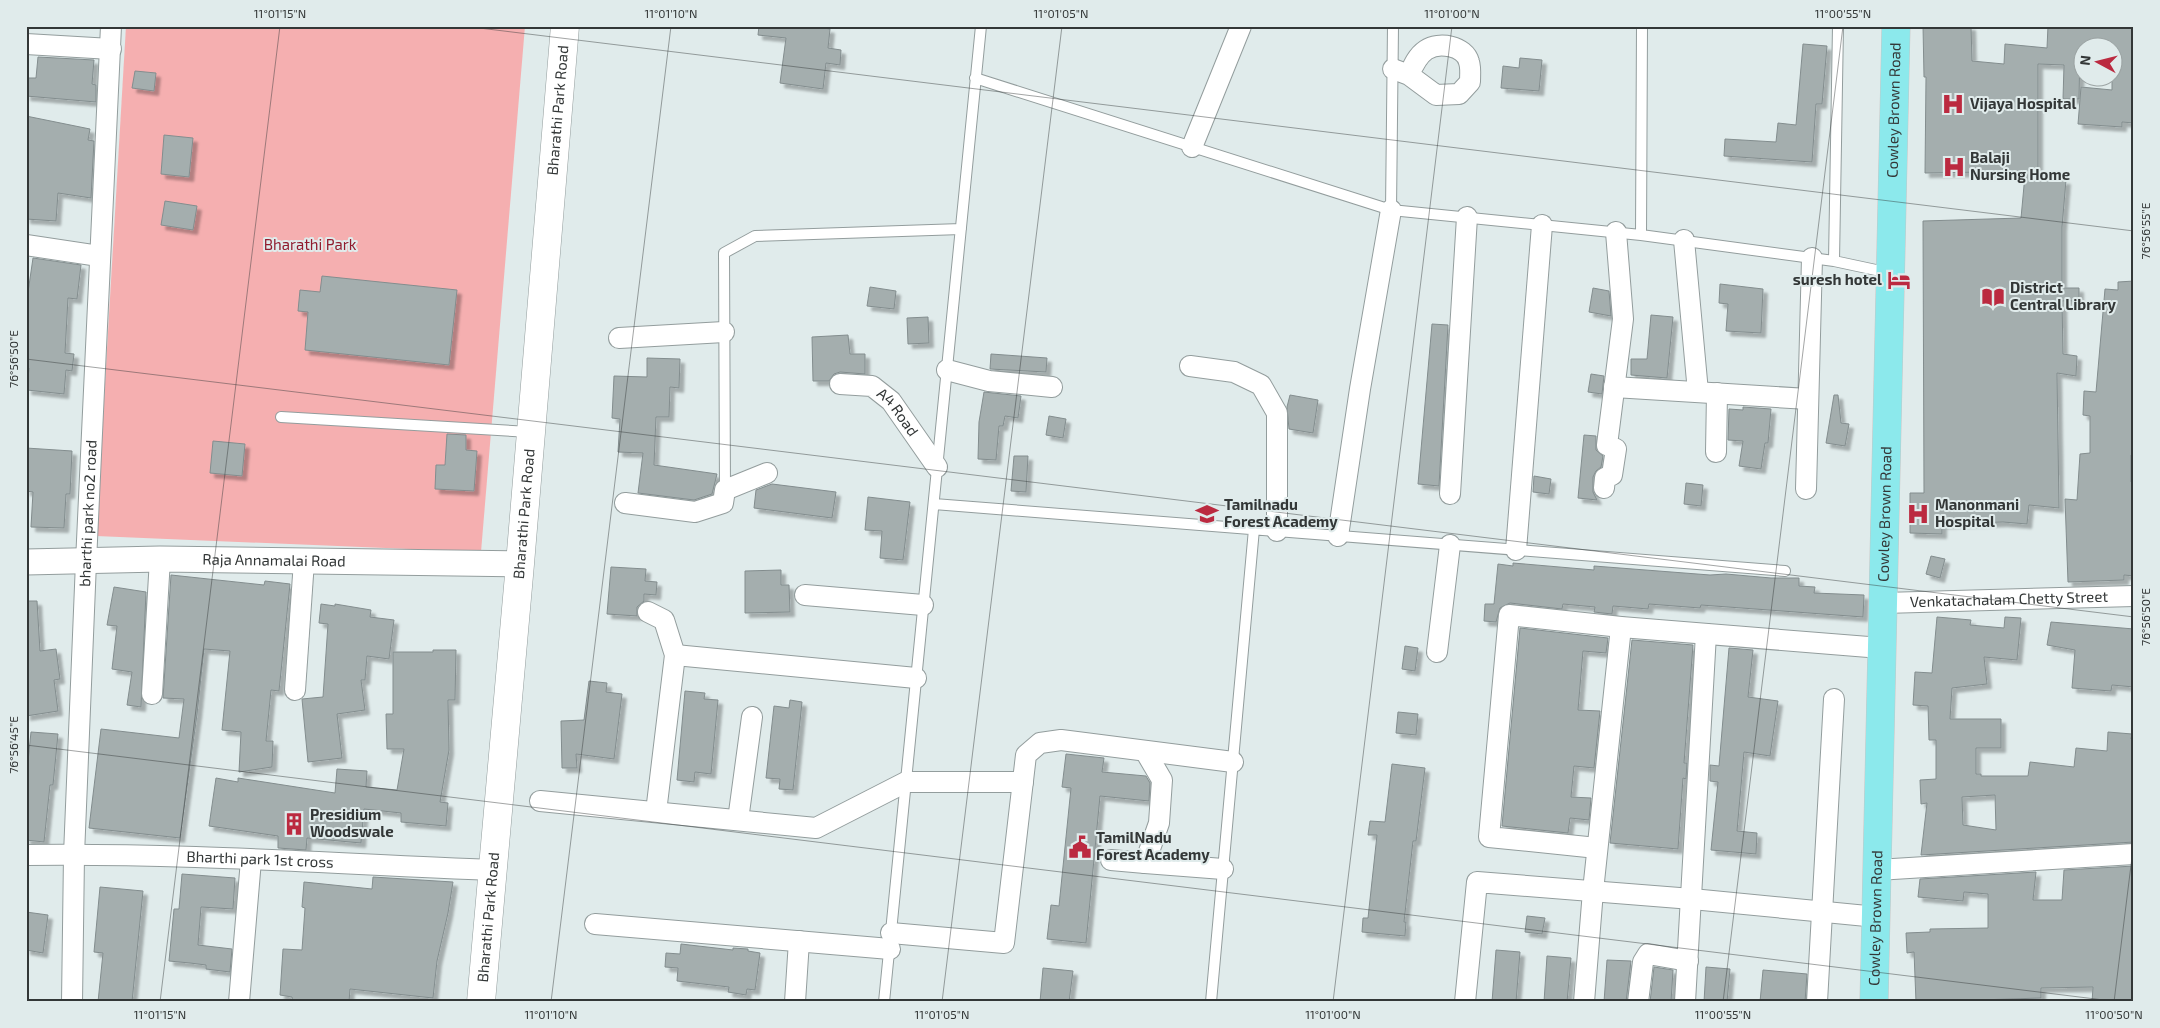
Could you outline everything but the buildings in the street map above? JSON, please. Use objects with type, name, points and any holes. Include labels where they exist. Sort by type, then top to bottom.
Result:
[{"type":"main road","name":"Bharathi Park Road","points":[[481,1002],[565,26]]},
{"type":"main road","name":"Cowley Brown Road","points":[[1874,1002],[1896,26]]},
{"type":"street","name":"bharthi park no2 road","points":[[72,1002],[74,855],[99,256],[111,26]]},
{"type":"street","points":[[1192,147],[1242,26]]},
{"type":"street","points":[[26,44],[111,50]]},
{"type":"street","points":[[1338,536],[1360,389],[1391,210]]},
{"type":"street","points":[[1450,494],[1467,217]]},
{"type":"street","points":[[1516,550],[1542,225]]},
{"type":"street","points":[[1604,488],[1605,478],[1612,474],[1616,449],[1607,445],[1623,319],[1616,232]]},
{"type":"street","points":[[1684,240],[1716,452]]},
{"type":"street","points":[[26,245],[99,256]]},
{"type":"street","points":[[1806,489],[1812,258]]},
{"type":"street","points":[[619,338],[724,332]]},
{"type":"street","points":[[1190,366],[1234,372],[1261,385],[1277,412],[1277,531]]},
{"type":"street","points":[[947,370],[989,381],[1052,387]]},
{"type":"street","name":"A4 Road","points":[[840,384],[872,386],[891,401],[937,467]]},
{"type":"street","points":[[1614,387],[1808,398]]},
{"type":"street","points":[[625,503],[695,512],[723,503],[725,490],[767,473]]},
{"type":"street","points":[[1436,652],[1450,545]]},
{"type":"street","points":[[152,694],[160,559]]},
{"type":"street","name":"Raja Annamalai Road","points":[[26,562],[160,559],[520,564]]},
{"type":"street","points":[[295,690],[304,561]]},
{"type":"street","points":[[805,595],[923,605]]},
{"type":"street","name":"Venkatachalam Chetty Street","points":[[1884,603],[2134,596]]},
{"type":"street","points":[[648,612],[664,620],[675,655],[656,812]]},
{"type":"street","points":[[1597,848],[1489,837],[1509,615],[1621,627],[1882,648]]},
{"type":"street","points":[[1584,1002],[1597,848],[1621,627]]},
{"type":"street","points":[[1686,1002],[1706,634]]},
{"type":"street","points":[[675,655],[916,678]]},
{"type":"street","points":[[1817,1002],[1834,699]]},
{"type":"street","points":[[738,820],[752,717]]},
{"type":"street","points":[[594,924],[799,941],[1004,943],[1026,755],[1040,743],[1061,740],[1233,762]]},
{"type":"street","points":[[1145,751],[1162,780],[1159,823],[1145,863]]},
{"type":"street","points":[[540,801],[816,828],[906,782],[1023,782]]},
{"type":"street","points":[[1877,870],[2134,854]]},
{"type":"street","name":"Bharthi park 1st cross","points":[[26,855],[251,860],[493,870]]},
{"type":"street","points":[[239,1002],[251,860]]},
{"type":"street","points":[[1111,860],[1223,869]]},
{"type":"street","points":[[1465,1002],[1477,882],[1692,899],[1877,917]]},
{"type":"street","points":[[795,1002],[799,941]]},
{"type":"street","points":[[1638,1002],[1643,962],[1648,954],[1688,961]]},
{"type":"lane","points":[[884,1002],[981,26]]},
{"type":"lane","points":[[1391,210],[1401,72],[1394,26]]},
{"type":"lane","points":[[1641,235],[1642,26]]},
{"type":"lane","points":[[1834,261],[1838,26]]},
{"type":"lane","points":[[976,78],[1391,210],[1684,240],[1834,261],[1891,273]]},
{"type":"lane","points":[[725,490],[724,253],[755,236],[961,229]]},
{"type":"lane","points":[[281,417],[531,432]]},
{"type":"lane","points":[[934,504],[1785,571]]},
{"type":"lane","points":[[1211,1002],[1254,530]]},
{"type":"green space","name":"Bharathi Park","points":[[126,26],[525,26],[481,552],[96,536]]},
{"type":"place","name":"Vijaya Hospital","points":[[1953,104]]},
{"type":"place","name":"Balaji Nursing Home","points":[[1954,167]]},
{"type":"place","name":"suresh hotel","points":[[1899,280]]},
{"type":"place","name":"District Central Library","points":[[1993,297]]},
{"type":"place","name":"Tamilnadu Forest Academy","points":[[1207,514]]},
{"type":"place","name":"Manonmani Hospital","points":[[1918,514]]},
{"type":"place","name":"Presidium Woodswale","points":[[294,824]]},
{"type":"place","name":"TamilNadu Forest Academy","points":[[1080,847]]}]
